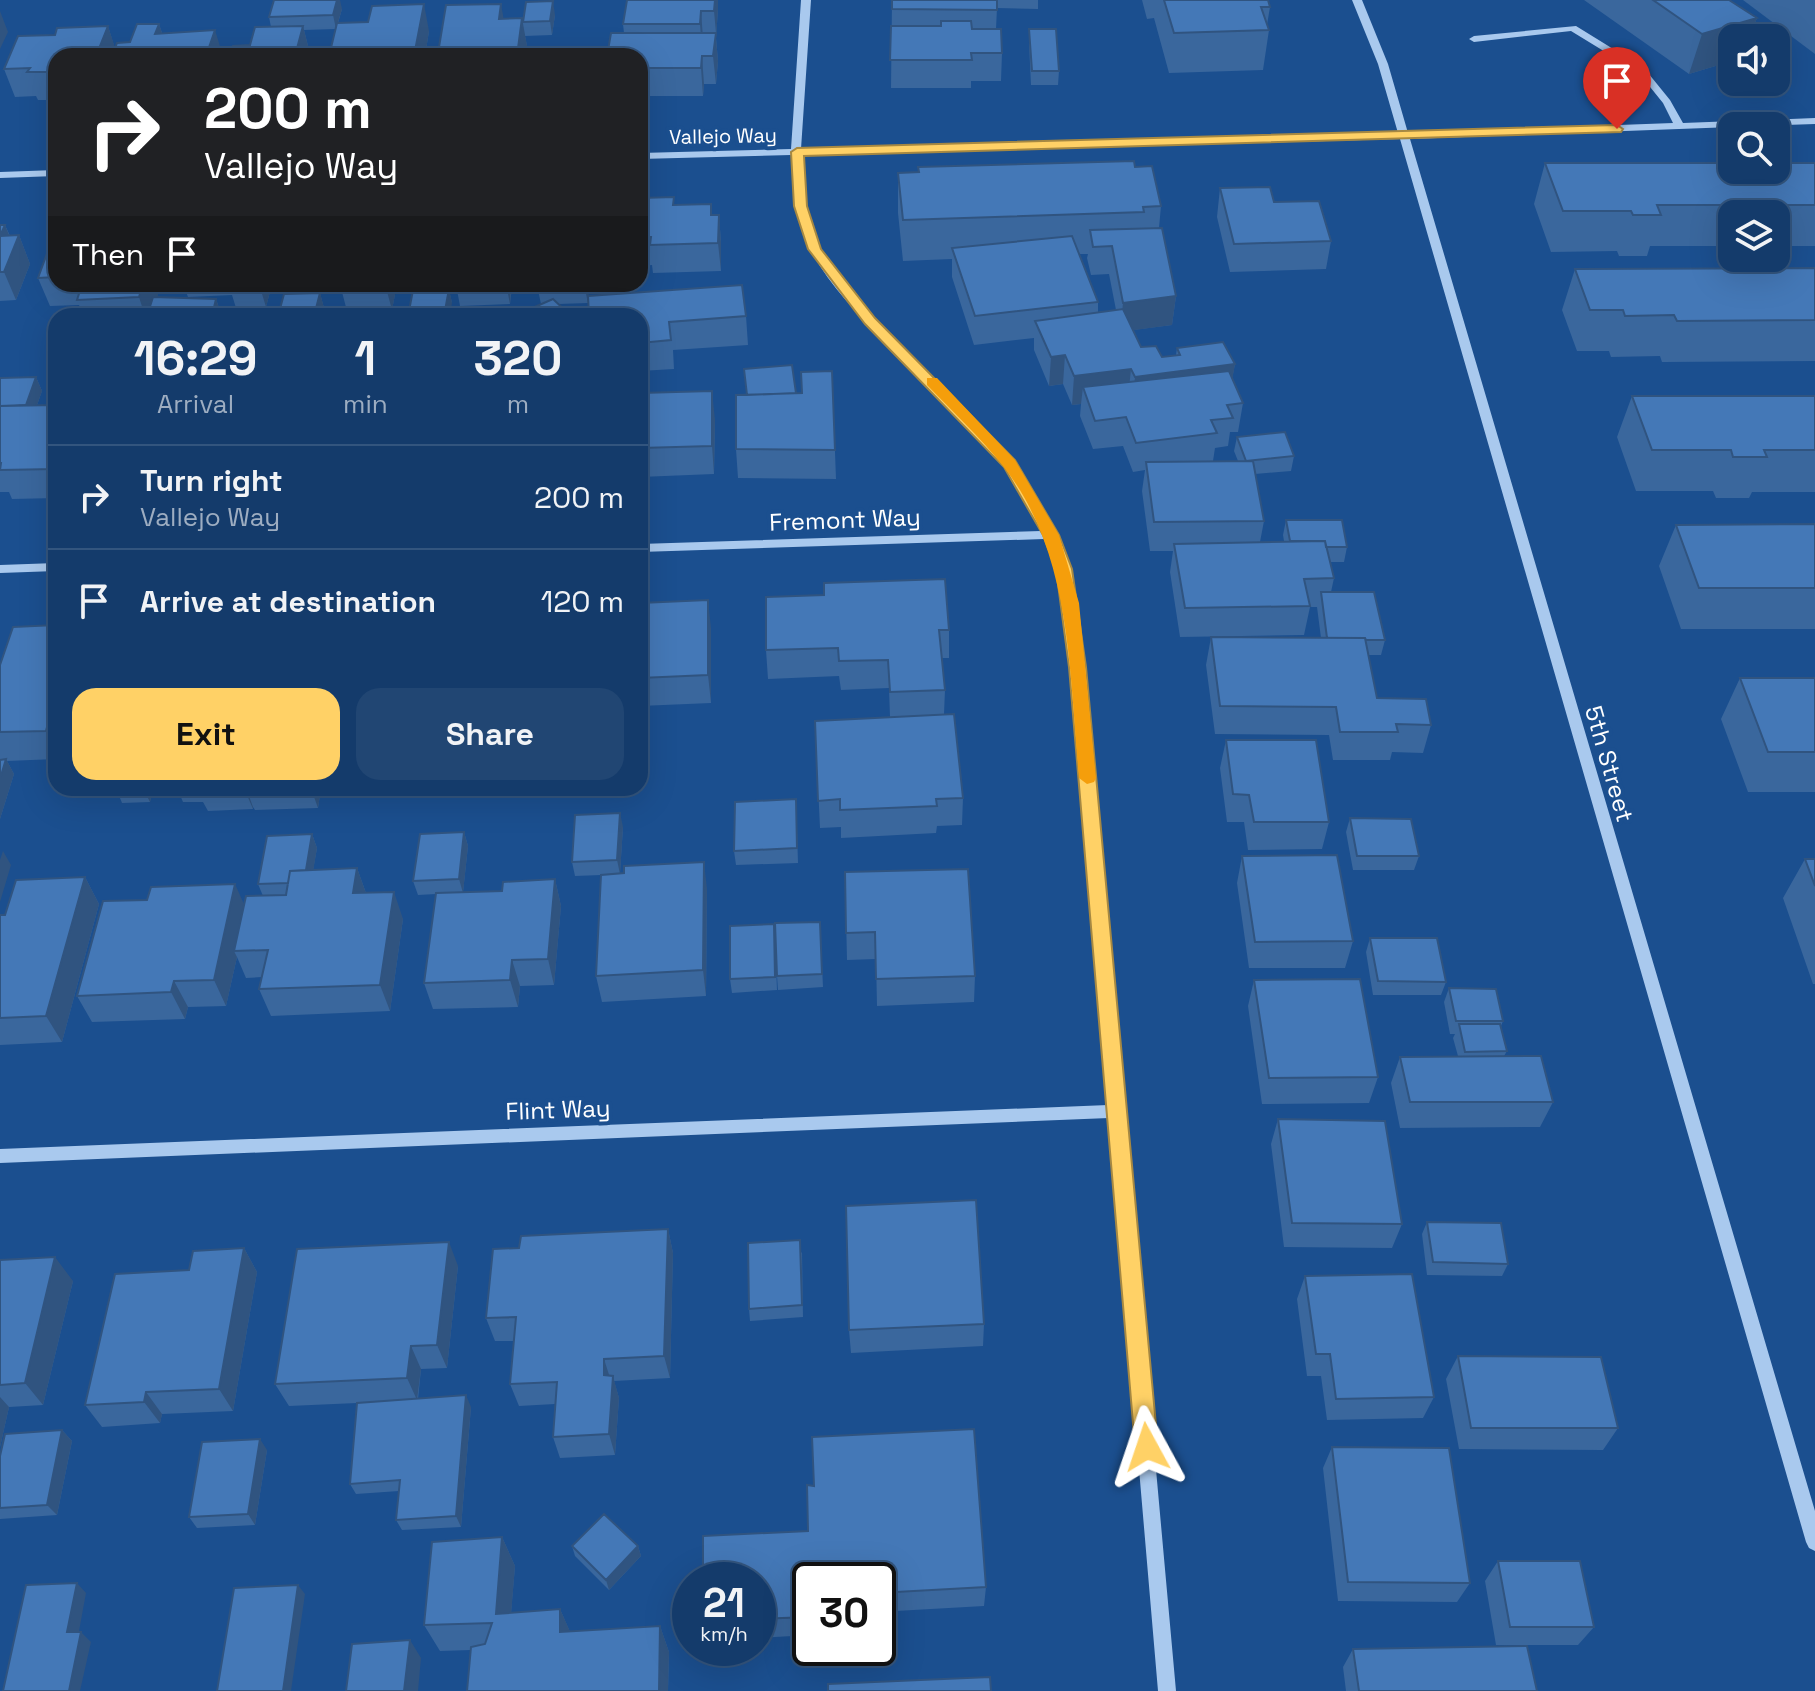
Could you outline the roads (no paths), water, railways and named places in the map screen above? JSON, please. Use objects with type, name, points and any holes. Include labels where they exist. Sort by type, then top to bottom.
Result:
[{"type":"street","points":[[806,0],[797,152],[800,206],[815,249],[870,321],[1010,464],[1051,535],[1071,603],[1167,1691]]},
{"type":"street","name":"5th Street","points":[[1357,0],[1383,64],[1815,1542]]},
{"type":"street","points":[[1474,39],[1573,28],[1641,70],[1667,102],[1680,127]]},
{"type":"street","name":"Vallejo Way","points":[[648,156],[1403,136],[1815,121]]},
{"type":"street","points":[[0,175],[48,173]]},
{"type":"street","name":"Fremont Way","points":[[648,548],[1051,535]]},
{"type":"street","points":[[0,569],[48,567]]},
{"type":"street","name":"Flint Way","points":[[0,1156],[1118,1111]]}]
